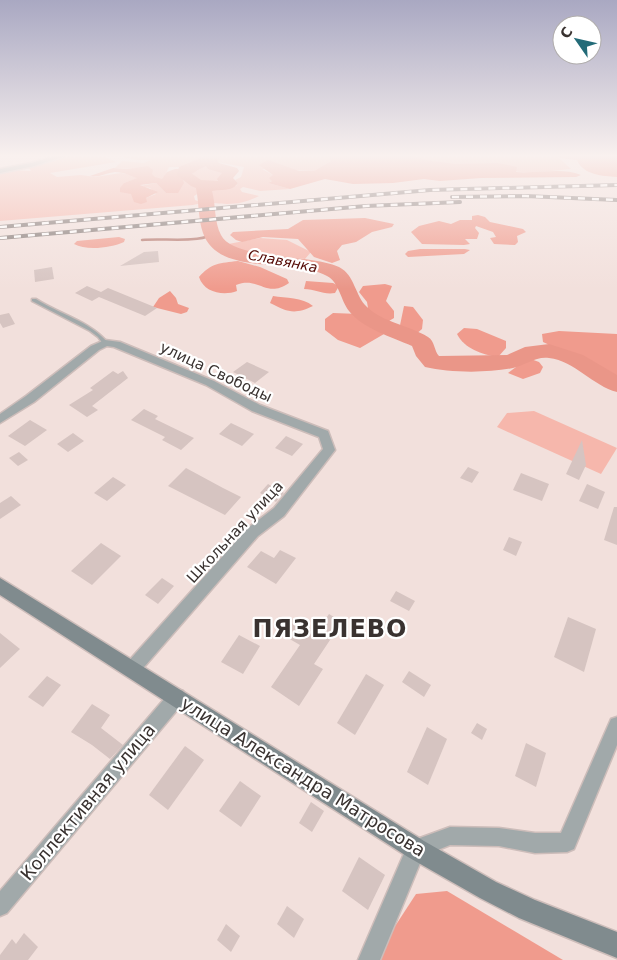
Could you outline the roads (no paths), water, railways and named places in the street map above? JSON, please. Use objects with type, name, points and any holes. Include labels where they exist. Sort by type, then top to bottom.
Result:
[{"type":"main road","name":"улица Александра Матросова","points":[[0,586],[416,848],[488,890],[528,909],[617,945]]},
{"type":"street","name":"улица Свободы","points":[[100,346],[116,344],[210,384],[256,408],[324,434]]},
{"type":"street","points":[[0,419],[100,346]]},
{"type":"street","name":"Школьная улица","points":[[132,669],[253,532],[279,512],[329,450],[324,434]]},
{"type":"street","name":"Коллективная улица","points":[[0,906],[177,697]]},
{"type":"street","points":[[369,960],[416,848],[450,836],[500,837],[535,843],[567,842],[617,725]]},
{"type":"lane","points":[[34,300],[90,329],[102,339],[100,346]]},
{"type":"waterway","name":"Славянка","points":[[206,200],[211,234],[221,247],[242,255],[306,264],[333,271],[338,274],[345,284],[360,311],[381,324],[422,342],[427,356],[433,362],[459,364],[507,362],[519,359],[533,352],[549,351],[575,359],[617,385]]},
{"type":"waterway","points":[[142,240],[187,240],[212,235]]},
{"type":"railway","points":[[0,227],[316,200]]},
{"type":"railway","points":[[612,200],[617,200]]},
{"type":"railway","points":[[0,238],[366,206],[460,202]]},
{"type":"district","name":"ПЯЗЕЛЕВО","points":[[330,629]]}]
